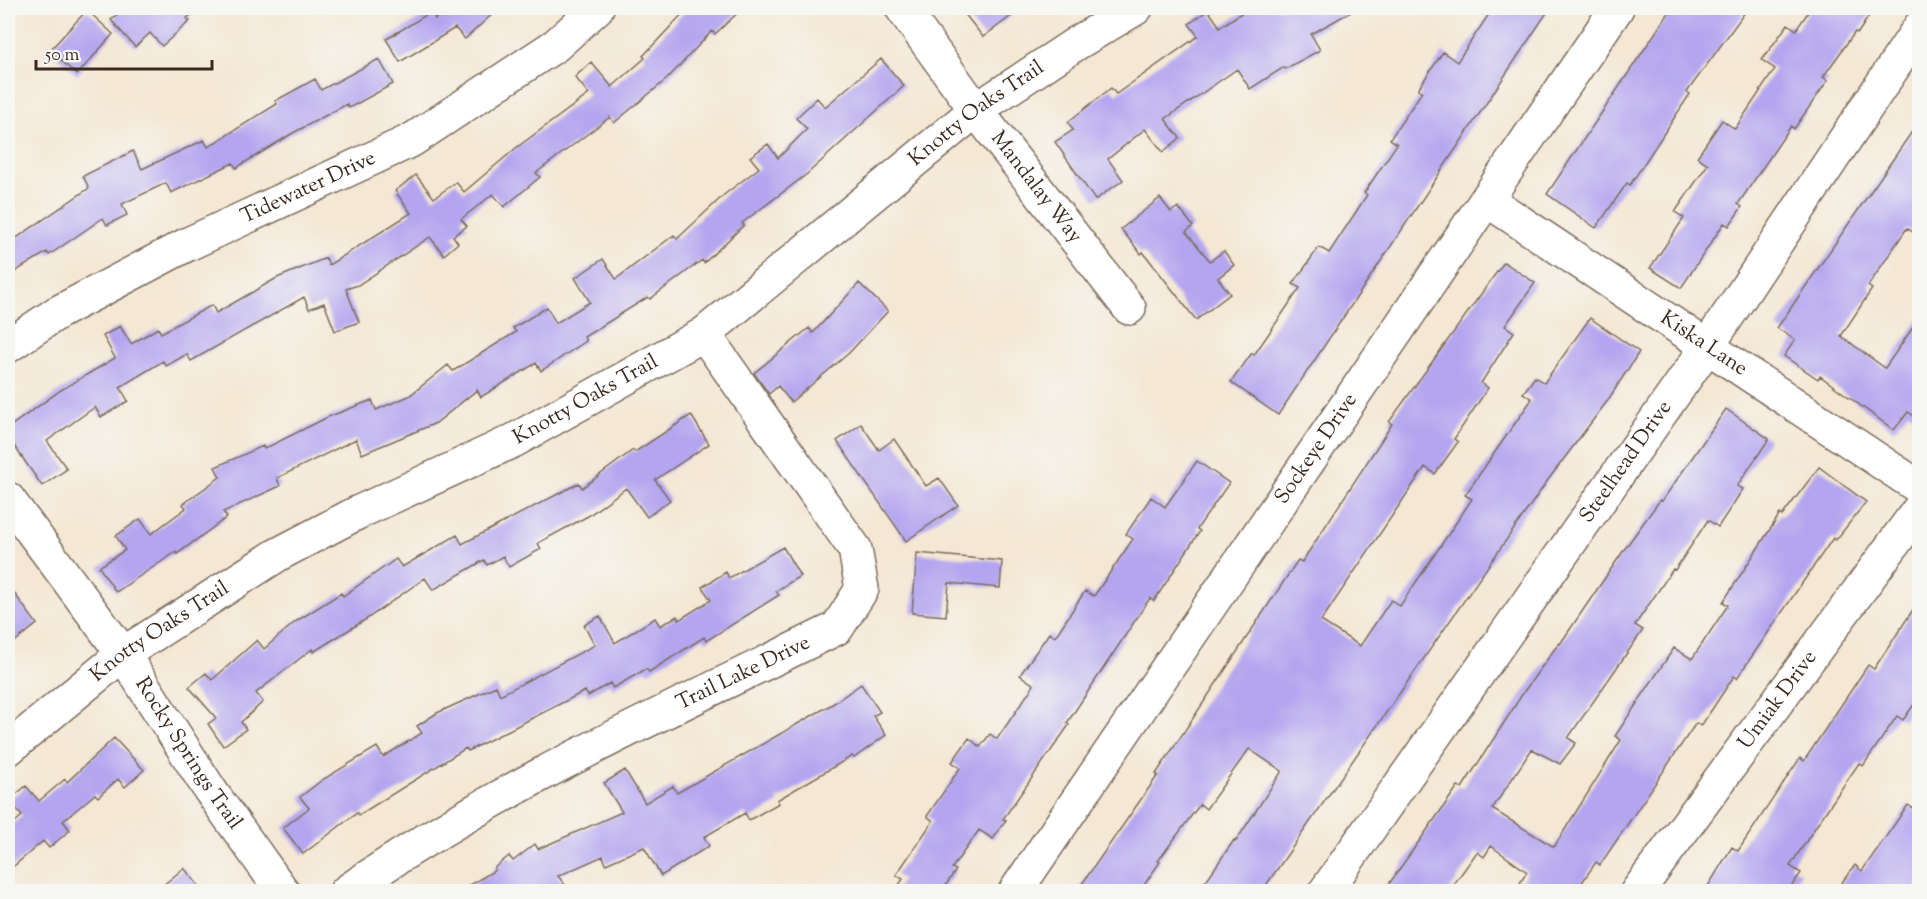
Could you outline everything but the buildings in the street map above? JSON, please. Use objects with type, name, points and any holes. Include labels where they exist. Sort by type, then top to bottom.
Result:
[{"type":"street","name":"Tidewater Drive","points":[[8,346],[57,313],[186,245],[412,140],[556,45],[597,8]]},
{"type":"street","name":"Mandalay Way","points":[[902,8],[976,110],[1129,308]]},
{"type":"street","name":"Knotty Oaks Trail","points":[[8,749],[123,654],[277,555],[357,513],[513,441],[704,334],[976,110],[1077,43],[1136,8]]},
{"type":"street","name":"Sockeye Drive","points":[[1015,891],[1617,8]]},
{"type":"street","name":"Steelhead Drive","points":[[1326,891],[1707,346],[1920,27]]},
{"type":"street","name":"Kiska Lane","points":[[1487,200],[1920,488]]},
{"type":"street","name":"Trail Lake Drive","points":[[346,891],[396,857],[524,783],[837,628],[862,589],[855,549],[704,334]]},
{"type":"street","name":"Rocky Springs Trail","points":[[8,499],[123,654],[210,790],[283,891]]},
{"type":"street","name":"Umiak Drive","points":[[1637,891],[1920,508]]}]
